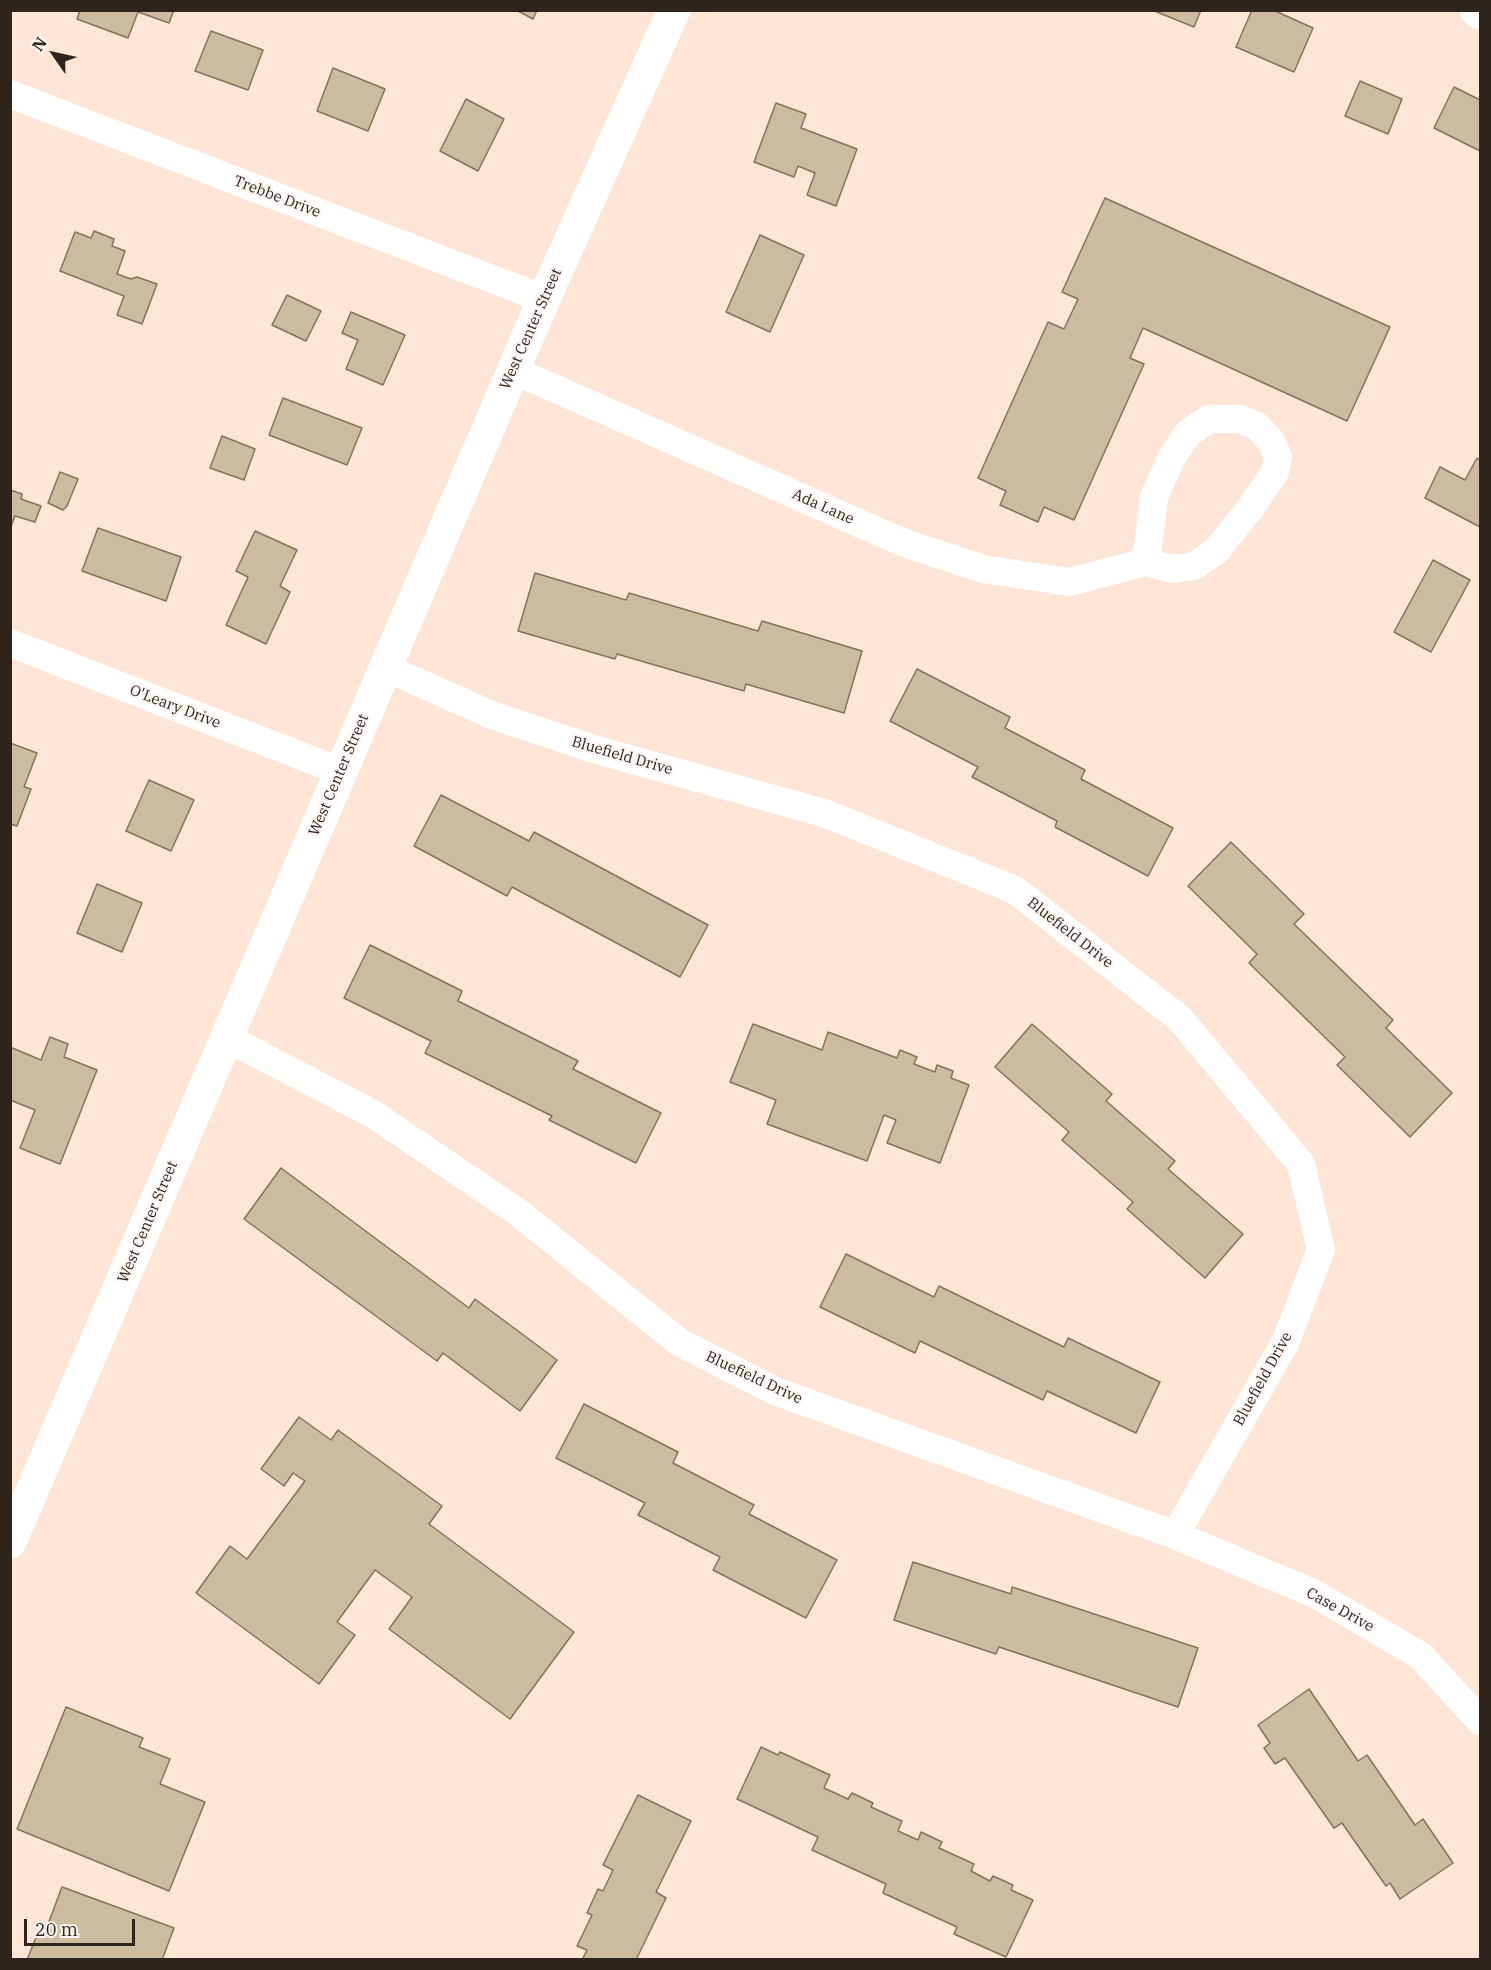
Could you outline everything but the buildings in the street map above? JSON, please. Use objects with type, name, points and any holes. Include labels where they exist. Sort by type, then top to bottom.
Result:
[{"type":"main road","name":"West Center Street","points":[[10,1542],[513,370],[674,10]]},
{"type":"main road","points":[[1476,10],[1480,13]]},
{"type":"street","name":"Trebbe Drive","points":[[10,94],[544,299]]},
{"type":"street","name":"Ada Lane","points":[[513,370],[904,543],[983,569],[1069,582],[1146,562],[1172,569],[1194,566],[1216,551],[1243,518],[1275,472],[1278,457],[1271,441],[1257,426],[1240,419],[1209,418],[1188,433],[1172,457],[1154,497],[1146,562]]},
{"type":"street","name":"O'Leary Drive","points":[[10,643],[340,771]]},
{"type":"street","name":"Bluefield Drive","points":[[227,1038],[382,1121],[519,1213],[679,1342],[775,1391],[1175,1536],[1286,1343],[1321,1250],[1301,1164],[1180,1019],[1015,890],[824,813],[597,750],[494,716],[386,668]]},
{"type":"street","name":"Case Drive","points":[[1175,1536],[1315,1594],[1420,1656],[1480,1721]]}]
